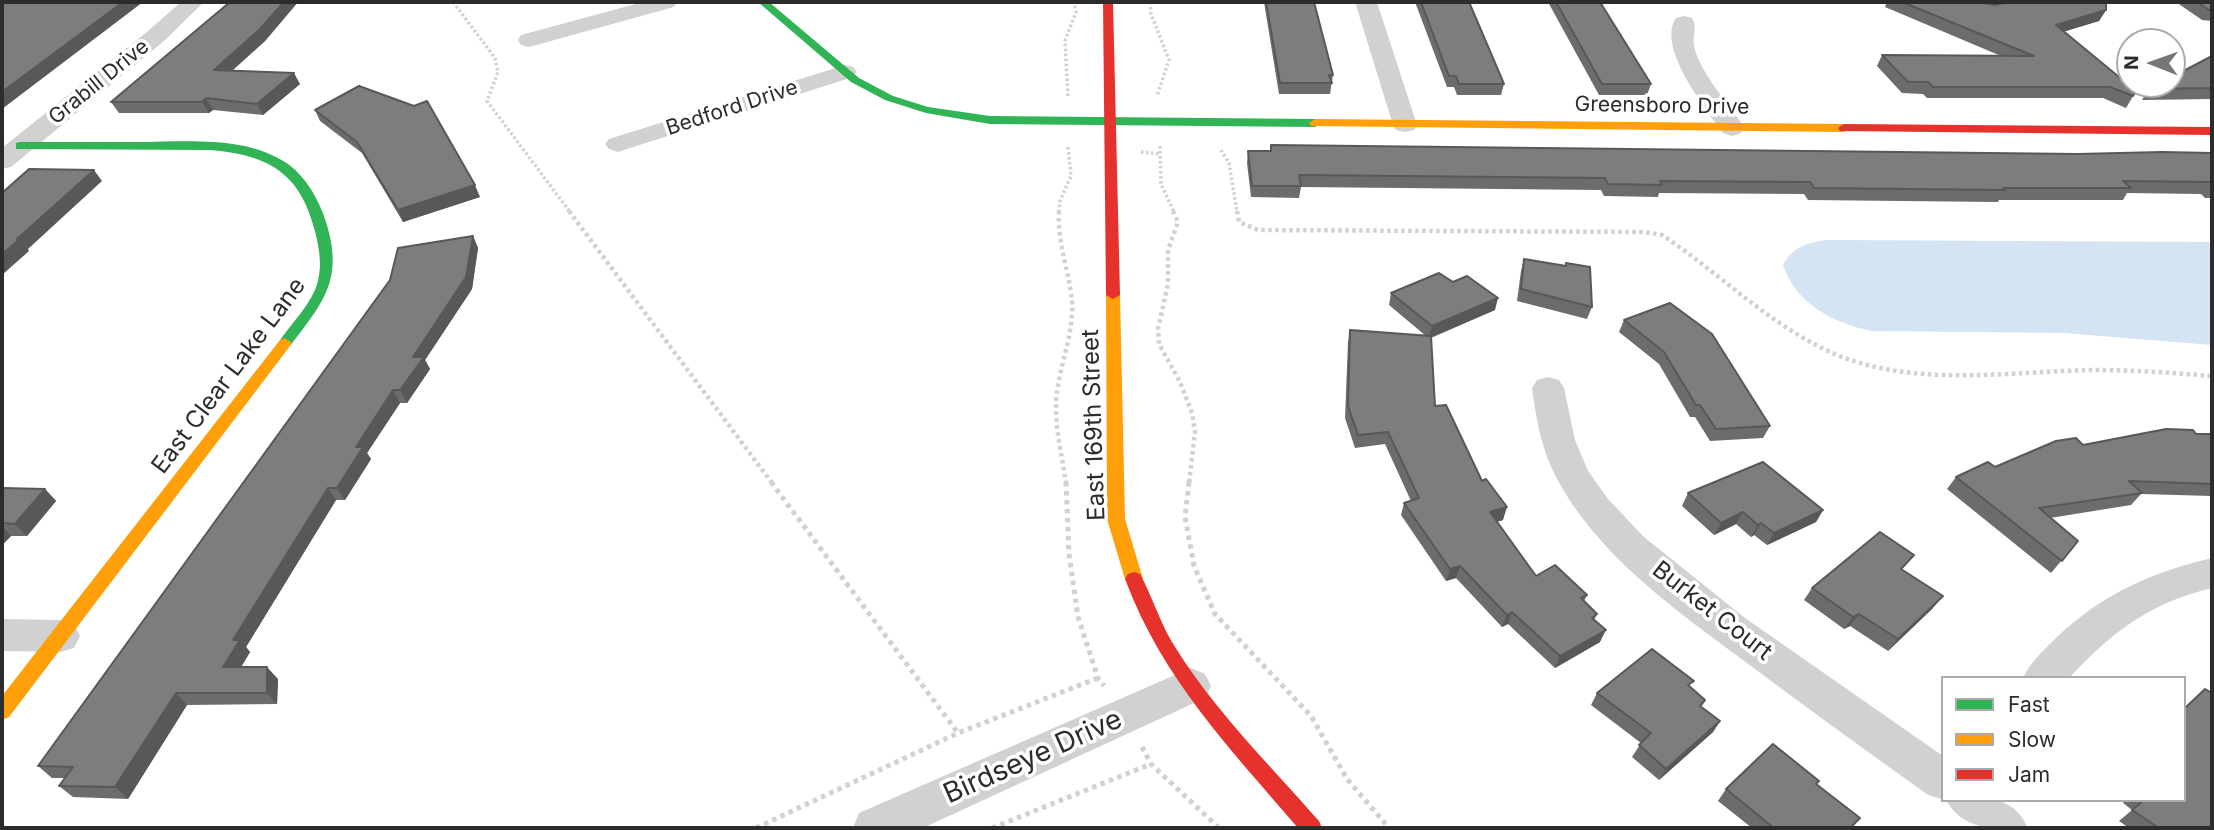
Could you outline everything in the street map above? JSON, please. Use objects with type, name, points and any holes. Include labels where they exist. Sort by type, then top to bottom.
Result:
[{"type":"street","name":"Grabill Drive","points":[[11,153],[156,36],[193,2]]},
{"type":"street","points":[[529,40],[666,2]]},
{"type":"street","name":"Greensboro Drive","points":[[763,2],[845,72],[886,97],[955,116],[1029,122],[2212,131]]},
{"type":"street","name":"East 169th Street","points":[[1108,2],[1116,519],[1143,607],[1191,686],[1311,828]]},
{"type":"street","points":[[1366,2],[1405,125]]},
{"type":"street","points":[[1684,23],[1682,45],[1690,64],[1732,128]]},
{"type":"street","name":"Bedford Drive","points":[[618,144],[845,72]]},
{"type":"street","name":"East Clear Lake Lane","points":[[2,711],[322,295],[330,273],[330,257],[317,212],[292,173],[274,161],[247,152],[214,147],[11,153]]},
{"type":"street","name":"Burket Court","points":[[1548,388],[1553,429],[1563,456],[1580,488],[1613,528],[1671,583],[1793,676],[1941,781]]},
{"type":"street","points":[[2045,676],[2081,638],[2127,601],[2179,579],[2212,573]]},
{"type":"street","points":[[2,635],[61,636]]},
{"type":"street","name":"Birdseye Drive","points":[[875,828],[1191,686]]},
{"type":"street","points":[[1971,802],[2005,828]]},
{"type":"path","points":[[453,2],[495,58],[498,72],[487,101],[958,733]]},
{"type":"path","points":[[1150,2],[1151,14],[1169,60],[1157,96],[1155,123],[1161,154],[1161,184],[1178,222],[1168,250],[1168,284],[1158,329],[1159,344],[1180,382],[1192,413],[1195,432],[1185,517],[1194,566],[1214,614],[1311,716],[1347,779],[1389,828]]},
{"type":"path","points":[[1219,147],[1229,163],[1239,222],[1258,230],[1644,232],[1662,235],[1680,247],[1789,331],[1839,356],[1880,368],[1908,372],[2098,370],[2212,376]]},
{"type":"path","points":[[756,828],[958,733],[1098,678]]},
{"type":"path","points":[[992,828],[1151,764]]},
{"type":"water","points":[[1826,240],[2212,242],[2212,345],[2064,333],[1871,331],[1843,323],[1818,310],[1797,291],[1789,279],[1783,265],[1791,254],[1801,247]]},
{"type":"building","points":[[2,2],[123,2],[2,92]]},
{"type":"building","points":[[230,2],[284,2],[259,30],[214,70],[294,73],[257,104],[206,98],[202,102],[111,102]]},
{"type":"building","points":[[1266,2],[1314,2],[1333,75],[1329,75],[1332,83],[1280,83]]},
{"type":"building","points":[[1421,2],[1469,2],[1504,84],[1459,84],[1456,76],[1449,76]]},
{"type":"building","points":[[1556,2],[1600,2],[1651,84],[1602,84]]},
{"type":"building","points":[[1902,2],[1978,2],[1995,5],[2009,2],[2106,2],[2106,10],[2056,25],[2116,74],[2116,89],[2110,87],[1933,87],[1928,82],[1908,82],[1882,55],[2034,56]]},
{"type":"building","points":[[2197,2],[2212,2],[2212,10],[2209,10]]},
{"type":"building","points":[[2212,56],[2212,88],[2186,88],[2186,70]]},
{"type":"building","points":[[359,86],[414,106],[427,101],[475,185],[398,210],[357,142],[315,110]]},
{"type":"building","points":[[1271,145],[2077,154],[2212,153],[2212,184],[2123,181],[2131,188],[2003,188],[2005,190],[1814,188],[1810,182],[1660,181],[1662,185],[1608,184],[1605,178],[1299,175],[1301,186],[1252,186],[1248,151],[1271,151]]},
{"type":"building","points":[[29,169],[94,170],[2,254],[2,193]]},
{"type":"building","points":[[473,236],[466,277],[413,357],[424,357],[400,390],[393,390],[356,447],[363,447],[337,488],[328,488],[233,640],[240,640],[223,667],[267,667],[267,693],[176,693],[115,787],[59,786],[73,767],[38,766],[390,280],[398,248]]},
{"type":"building","points":[[1524,259],[1590,267],[1592,307],[1521,289]]},
{"type":"building","points":[[1439,273],[1453,282],[1467,276],[1498,298],[1432,326],[1391,293]]},
{"type":"building","points":[[1670,303],[1712,334],[1770,426],[1716,429],[1700,405],[1696,405],[1664,352],[1624,320]]},
{"type":"building","points":[[1350,330],[1431,336],[1435,406],[1446,405],[1482,481],[1486,479],[1507,507],[1490,512],[1536,576],[1555,565],[1587,595],[1581,598],[1597,614],[1592,618],[1606,630],[1560,656],[1512,612],[1507,615],[1460,566],[1450,569],[1404,503],[1419,498],[1388,432],[1358,435],[1348,406]]},
{"type":"building","points":[[2166,429],[2212,434],[2212,484],[2129,481],[2142,493],[2039,508],[2078,541],[2062,561],[1956,477],[1988,462],[1995,467],[2056,441],[2076,438],[2083,445]]},
{"type":"building","points":[[1763,462],[1823,510],[1774,533],[1761,523],[1758,525],[1743,512],[1721,523],[1688,493]]},
{"type":"building","points":[[2,488],[45,489],[15,524],[2,523]]},
{"type":"building","points":[[1880,532],[1914,555],[1901,569],[1943,596],[1898,639],[1859,614],[1853,617],[1812,588]]},
{"type":"building","points":[[1652,649],[1694,681],[1688,685],[1705,700],[1700,706],[1720,721],[1666,769],[1639,745],[1651,733],[1597,693]]},
{"type":"building","points":[[2205,689],[2212,693],[2212,828],[2159,828],[2132,810],[2142,802],[2186,802],[2186,707]]},
{"type":"building","points":[[1773,744],[1819,781],[1816,784],[1860,818],[1850,828],[1774,828],[1726,789]]},
{"type":"traffic: fast","points":[[763,2],[855,80],[889,98],[926,110],[990,120],[1315,123]]},
{"type":"traffic: fast","points":[[20,146],[226,147],[259,155],[283,166],[297,179],[313,205],[320,224],[327,261],[327,276],[323,289],[285,343]]},
{"type":"traffic: slow","points":[[1315,123],[1844,128]]},
{"type":"traffic: slow","points":[[1113,295],[1116,519],[1134,579]]},
{"type":"traffic: slow","points":[[2,711],[285,343]]},
{"type":"traffic: jam","points":[[1108,2],[1113,295]]},
{"type":"traffic: jam","points":[[1844,128],[2212,131]]},
{"type":"traffic: jam","points":[[1134,579],[1147,614],[1186,680],[1311,828]]}]
